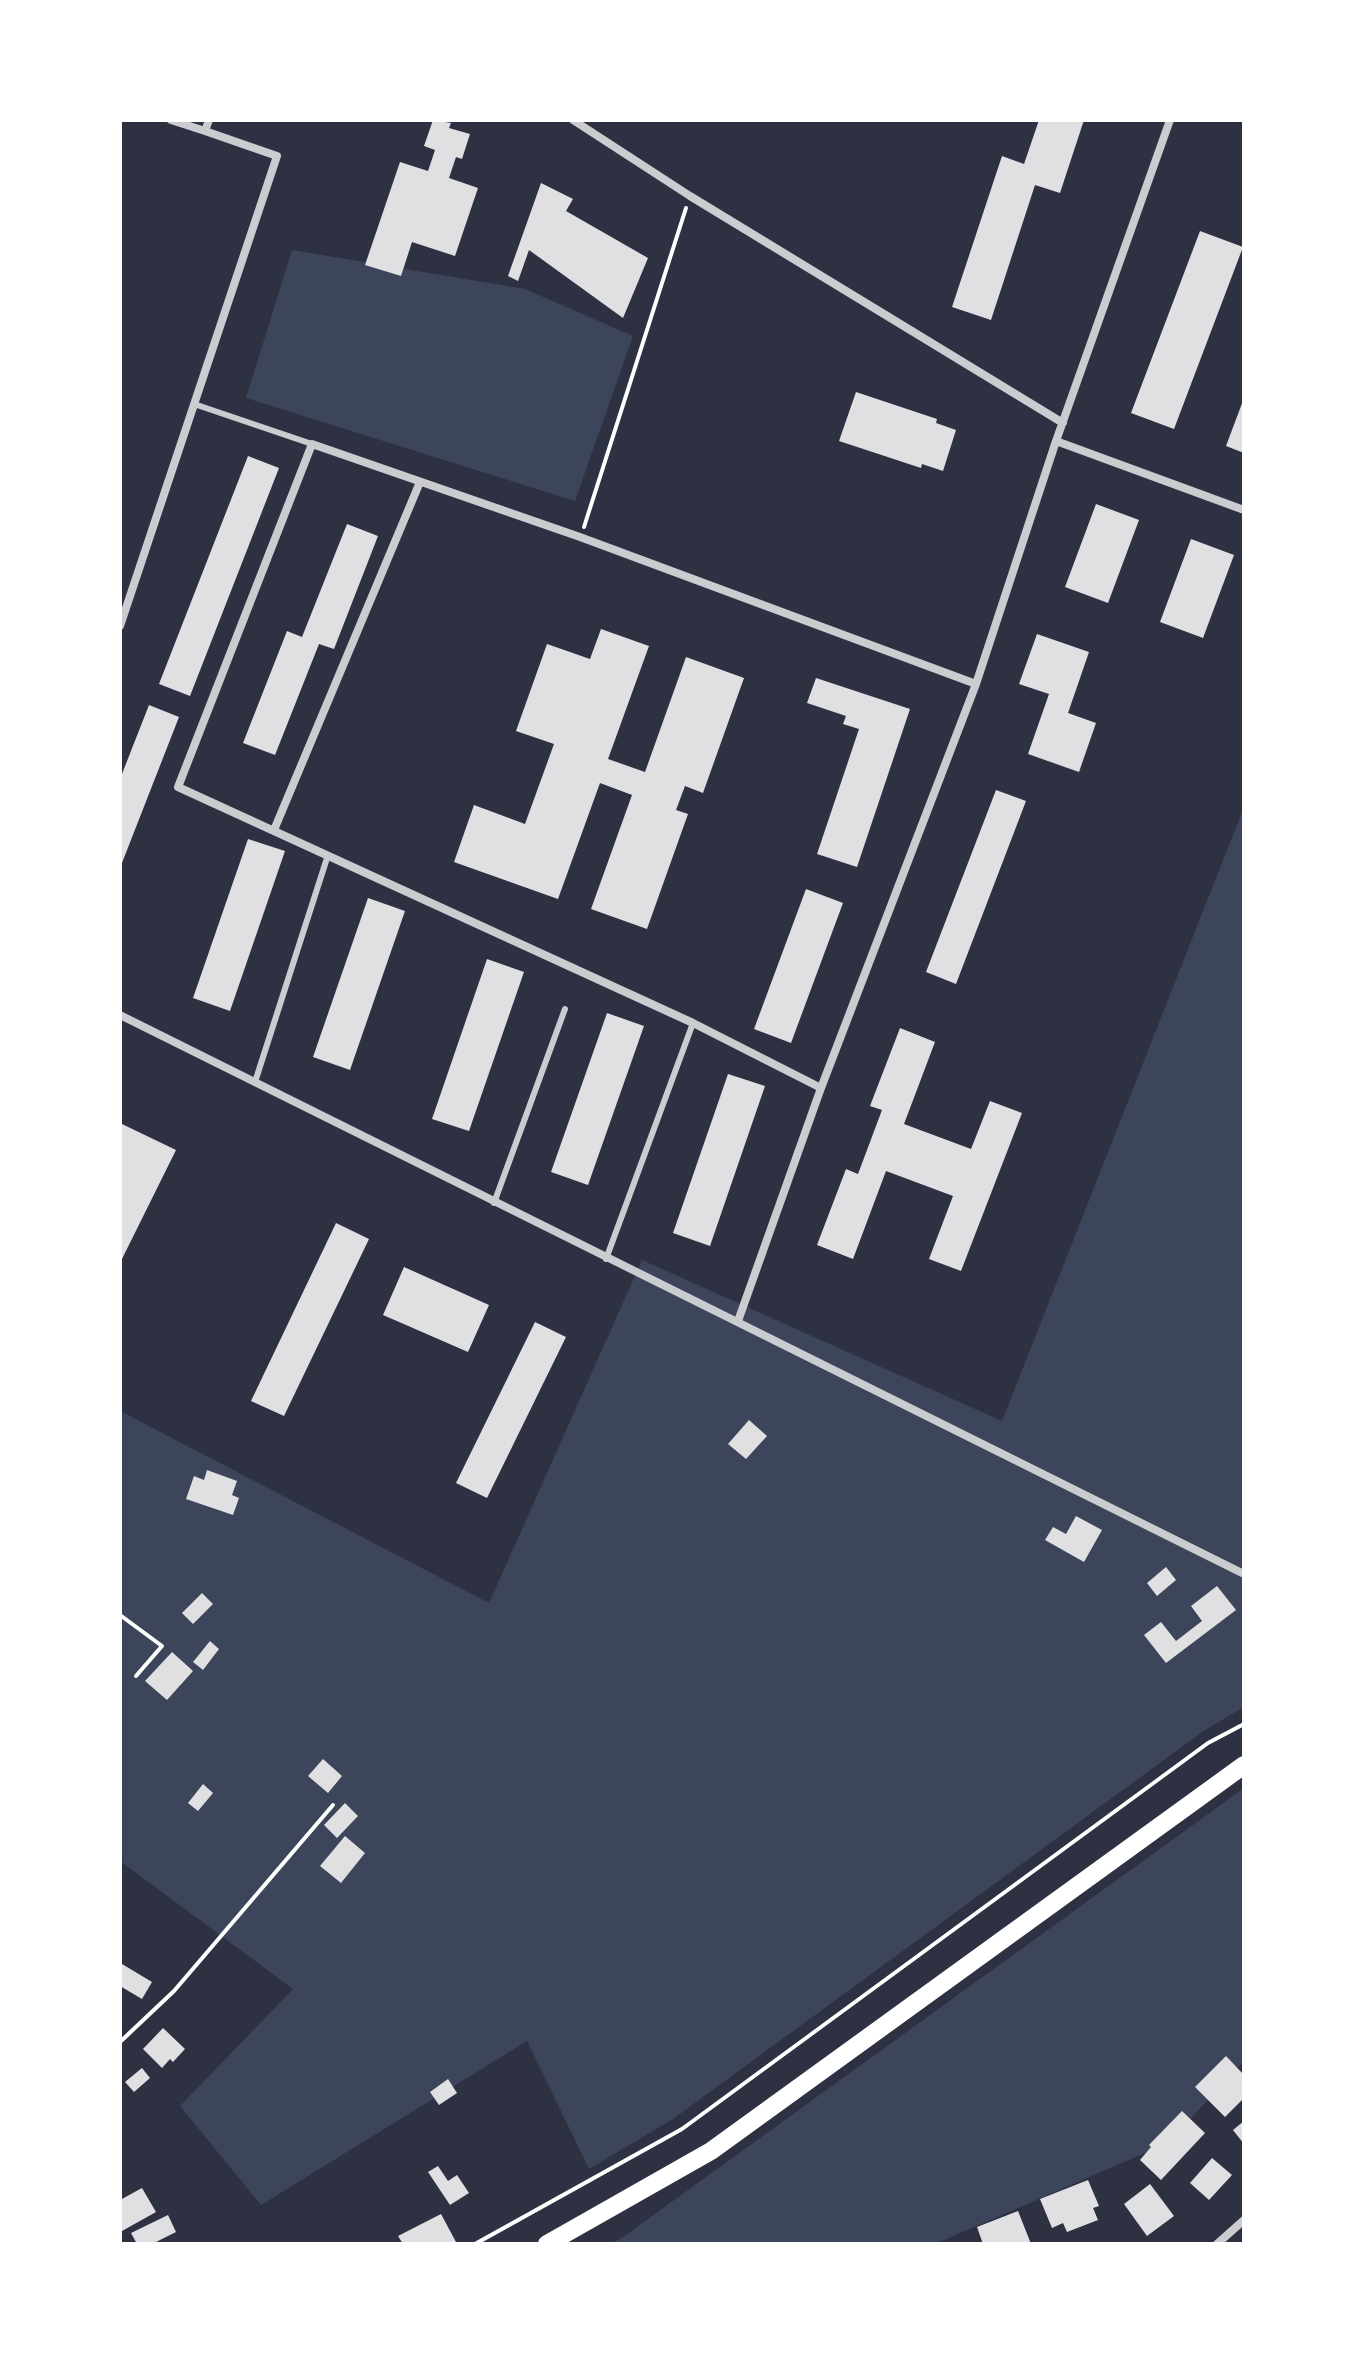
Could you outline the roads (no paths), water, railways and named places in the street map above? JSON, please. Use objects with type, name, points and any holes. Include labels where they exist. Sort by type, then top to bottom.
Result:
[{"type":"main road","points":[[547,2244],[711,2151],[1244,1765]]},
{"type":"street","points":[[120,626],[277,156],[171,120]]},
{"type":"street","points":[[205,131],[209,120]]},
{"type":"street","points":[[573,120],[690,196],[1063,423]]},
{"type":"street","points":[[738,1321],[821,1088],[976,684],[1056,441],[1170,120]]},
{"type":"street","points":[[1056,441],[1244,510]]},
{"type":"street","points":[[821,1088],[693,1023],[178,787],[312,444],[580,537],[976,684]]},
{"type":"street","points":[[274,830],[420,482]]},
{"type":"street","points":[[120,1015],[1244,1574]]},
{"type":"street","points":[[1217,2244],[1244,2220]]},
{"type":"lane","points":[[194,404],[312,444]]},
{"type":"lane","points":[[255,1082],[328,855]]},
{"type":"lane","points":[[494,1203],[565,1009]]},
{"type":"lane","points":[[606,1259],[693,1023]]}]
